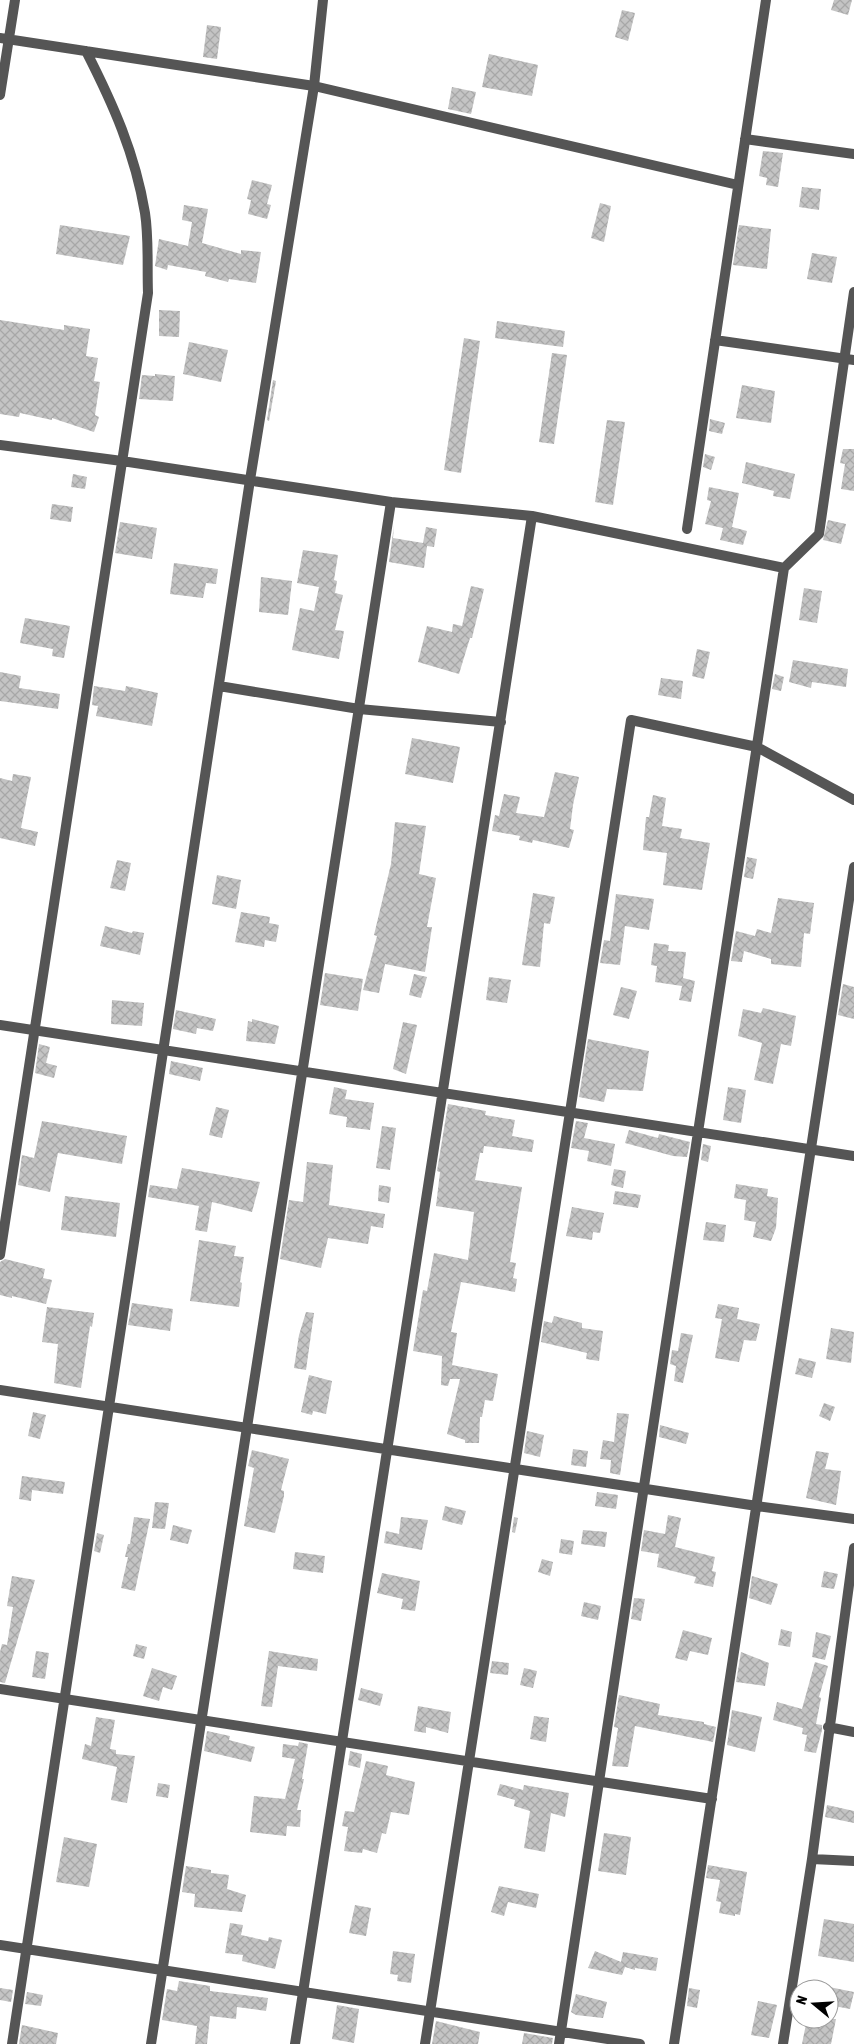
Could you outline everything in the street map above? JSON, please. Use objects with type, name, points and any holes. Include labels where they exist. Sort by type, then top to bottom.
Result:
[{"type":"street","points":[[0,95],[4,39],[15,0]]},
{"type":"street","points":[[12,2044],[250,480],[314,86],[323,0]]},
{"type":"street","points":[[687,528],[766,0]]},
{"type":"street","points":[[4,39],[314,86],[738,185]]},
{"type":"street","points":[[0,1255],[148,293],[145,214],[137,174],[114,104],[86,51]]},
{"type":"street","points":[[745,139],[854,154]]},
{"type":"street","points":[[559,2044],[784,568],[819,534],[849,359],[854,292]]},
{"type":"street","points":[[715,340],[849,359]]},
{"type":"street","points":[[0,445],[122,461],[391,502],[532,516],[784,568]]},
{"type":"street","points":[[151,2044],[391,502]]},
{"type":"street","points":[[295,2044],[532,516]]},
{"type":"street","points":[[219,686],[359,708],[501,722]]},
{"type":"street","points":[[425,2044],[631,720],[757,747],[854,800]]},
{"type":"street","points":[[674,2044],[854,867]]},
{"type":"street","points":[[0,1025],[854,1156]]},
{"type":"street","points":[[0,1390],[756,1506],[854,1519]]},
{"type":"street","points":[[783,2044],[812,1859],[828,1727],[854,1548]]},
{"type":"street","points":[[0,1689],[712,1799]]},
{"type":"street","points":[[828,1727],[854,1732]]},
{"type":"street","points":[[812,1859],[854,1861]]},
{"type":"street","points":[[0,1945],[640,2044]]},
{"type":"building","points":[[834,0],[852,0],[848,15],[831,10]]},
{"type":"building","points":[[622,10],[635,13],[628,41],[615,37]]},
{"type":"building","points":[[207,25],[221,27],[217,59],[203,57]]},
{"type":"building","points":[[489,54],[538,65],[532,96],[482,87]]},
{"type":"building","points":[[452,87],[476,92],[471,114],[448,109]]},
{"type":"building","points":[[763,151],[783,153],[778,187],[766,185],[767,178],[759,176]]},
{"type":"building","points":[[252,180],[272,185],[267,204],[271,205],[267,219],[248,214],[251,200],[247,199]]},
{"type":"building","points":[[802,187],[821,189],[819,210],[799,207]]},
{"type":"building","points":[[600,203],[611,206],[604,242],[591,238]]},
{"type":"building","points":[[184,205],[208,209],[202,243],[241,254],[241,250],[261,252],[256,283],[229,279],[228,282],[205,276],[206,272],[168,265],[167,270],[155,266],[159,239],[188,246],[192,222],[182,220]]},
{"type":"building","points":[[60,225],[130,236],[123,265],[56,254]]},
{"type":"building","points":[[739,225],[771,229],[767,269],[733,265]]},
{"type":"building","points":[[812,253],[837,257],[832,283],[807,279]]},
{"type":"building","points":[[159,310],[180,311],[179,337],[159,336]]},
{"type":"building","points":[[0,320],[64,330],[64,325],[90,329],[86,356],[98,358],[94,381],[100,382],[95,415],[99,417],[94,432],[52,418],[52,420],[20,413],[19,417],[0,414]]},
{"type":"building","points":[[497,321],[565,331],[563,347],[495,338]]},
{"type":"building","points":[[464,338],[480,341],[461,473],[444,470]]},
{"type":"building","points":[[189,342],[228,350],[221,382],[183,374]]},
{"type":"building","points":[[552,353],[567,355],[554,444],[539,442]]},
{"type":"building","points":[[155,374],[175,376],[173,401],[139,399],[142,375],[155,376]]},
{"type":"building","points":[[273,380],[276,381],[269,421],[267,420]]},
{"type":"building","points":[[742,385],[775,391],[771,423],[736,418]]},
{"type":"building","points":[[710,419],[725,423],[722,434],[709,431]]},
{"type":"building","points":[[607,420],[625,422],[613,505],[595,502]]},
{"type":"building","points":[[843,449],[854,449],[854,491],[841,489],[845,464],[840,463]]},
{"type":"building","points":[[705,454],[715,457],[711,470],[703,467]]},
{"type":"building","points":[[746,462],[795,474],[790,499],[773,496],[774,491],[742,483]]},
{"type":"building","points":[[73,474],[87,477],[85,489],[71,487]]},
{"type":"building","points":[[709,487],[739,493],[732,527],[747,531],[743,545],[720,540],[723,528],[705,524],[711,501],[707,500]]},
{"type":"building","points":[[52,504],[73,507],[71,522],[50,519]]},
{"type":"building","points":[[828,520],[846,524],[841,544],[823,540]]},
{"type":"building","points":[[120,522],[157,528],[152,559],[115,553]]},
{"type":"building","points":[[394,525],[393,538],[423,543],[426,527],[437,529],[434,547],[427,546],[424,568],[389,562]]},
{"type":"building","points":[[303,550],[338,555],[334,580],[337,581],[335,593],[343,595],[335,630],[344,631],[339,659],[292,650],[300,608],[314,611],[319,587],[297,583]]},
{"type":"building","points":[[174,563],[218,569],[216,584],[206,583],[203,598],[170,594]]},
{"type":"building","points":[[261,577],[292,581],[288,615],[259,612]]},
{"type":"building","points":[[471,586],[484,589],[472,638],[470,638],[459,674],[418,662],[427,626],[452,632],[453,624],[462,626]]},
{"type":"building","points":[[804,588],[822,591],[817,623],[799,620]]},
{"type":"building","points":[[25,618],[70,626],[64,658],[52,656],[53,649],[20,643]]},
{"type":"building","points":[[697,649],[710,652],[704,679],[692,676]]},
{"type":"building","points":[[793,660],[848,669],[846,687],[812,682],[811,688],[789,682]]},
{"type":"building","points":[[0,672],[21,676],[19,688],[60,694],[58,709],[0,701]]},
{"type":"building","points":[[775,674],[784,677],[781,691],[772,689]]},
{"type":"building","points":[[661,678],[683,681],[681,699],[658,695]]},
{"type":"building","points":[[94,686],[125,691],[126,686],[158,693],[152,726],[96,716],[98,706],[92,705]]},
{"type":"building","points":[[412,738],[460,747],[453,783],[405,774]]},
{"type":"building","points":[[555,772],[579,777],[570,829],[574,830],[569,848],[533,840],[532,843],[519,840],[520,836],[492,831],[495,815],[499,816],[504,794],[520,797],[516,813],[544,817]]},
{"type":"building","points":[[13,774],[31,777],[21,828],[38,832],[35,846],[0,838],[0,778],[12,781]]},
{"type":"building","points":[[653,795],[666,798],[662,826],[682,829],[680,838],[710,843],[702,890],[663,885],[667,853],[643,850],[646,817],[649,817]]},
{"type":"building","points":[[395,822],[426,826],[419,874],[436,878],[427,927],[432,927],[425,972],[385,964],[379,993],[363,990],[377,936],[374,935],[391,864]]},
{"type":"building","points":[[747,857],[757,859],[753,879],[744,877]]},
{"type":"building","points":[[117,860],[131,863],[125,891],[110,888]]},
{"type":"building","points":[[217,875],[241,880],[236,909],[212,904]]},
{"type":"building","points":[[533,893],[555,897],[550,924],[544,923],[540,967],[522,965]]},
{"type":"building","points":[[616,894],[654,899],[649,930],[625,926],[620,965],[600,963],[604,940],[610,941]]},
{"type":"building","points":[[778,898],[814,903],[810,934],[804,933],[801,967],[771,964],[771,959],[744,951],[742,962],[731,961],[736,931],[755,936],[757,929],[771,933]]},
{"type":"building","points":[[241,912],[270,917],[269,923],[279,925],[276,942],[265,940],[264,947],[235,942]]},
{"type":"building","points":[[105,926],[132,933],[133,931],[144,933],[140,955],[100,946]]},
{"type":"building","points":[[654,943],[669,945],[668,951],[686,952],[683,978],[695,981],[691,1002],[679,1000],[682,986],[655,982],[657,966],[651,965]]},
{"type":"building","points":[[325,973],[363,979],[358,1011],[320,1005]]},
{"type":"building","points":[[414,974],[427,977],[421,998],[409,995]]},
{"type":"building","points":[[489,977],[511,980],[507,1003],[486,1000]]},
{"type":"building","points":[[843,984],[854,987],[854,1019],[838,1015]]},
{"type":"building","points":[[621,987],[637,991],[629,1019],[613,1015]]},
{"type":"building","points":[[112,1000],[144,1003],[142,1026],[111,1024]]},
{"type":"building","points":[[763,1008],[796,1016],[791,1046],[781,1044],[773,1084],[754,1080],[762,1043],[738,1036],[743,1009],[761,1013]]},
{"type":"building","points":[[176,1010],[216,1019],[213,1031],[197,1028],[196,1034],[173,1029]]},
{"type":"building","points":[[252,1019],[279,1026],[275,1044],[246,1041],[248,1021],[252,1022]]},
{"type":"building","points":[[403,1022],[417,1025],[406,1074],[393,1069]]},
{"type":"building","points":[[588,1039],[649,1051],[643,1091],[607,1089],[604,1102],[579,1097]]},
{"type":"building","points":[[39,1044],[50,1047],[46,1063],[57,1066],[54,1078],[35,1073]]},
{"type":"building","points":[[171,1061],[203,1068],[200,1081],[169,1074]]},
{"type":"building","points":[[334,1087],[347,1090],[345,1099],[374,1103],[370,1130],[346,1127],[347,1117],[329,1114]]},
{"type":"building","points":[[728,1087],[746,1090],[741,1123],[723,1120]]},
{"type":"building","points":[[448,1104],[486,1111],[485,1115],[515,1120],[512,1136],[534,1140],[532,1152],[484,1146],[483,1153],[480,1153],[475,1180],[522,1187],[510,1262],[516,1263],[513,1278],[517,1279],[515,1292],[461,1282],[451,1332],[457,1333],[452,1365],[498,1374],[493,1401],[485,1400],[482,1417],[480,1417],[479,1443],[465,1443],[465,1440],[447,1434],[460,1379],[450,1379],[448,1386],[441,1385],[442,1356],[413,1351],[423,1290],[427,1291],[434,1253],[468,1260],[474,1212],[436,1206],[440,1172],[437,1171]]},
{"type":"building","points":[[216,1107],[229,1110],[222,1138],[209,1135]]},
{"type":"building","points":[[42,1121],[127,1136],[122,1164],[58,1153],[50,1192],[18,1185],[22,1155],[34,1158]]},
{"type":"building","points":[[576,1121],[588,1123],[584,1138],[615,1144],[611,1166],[587,1161],[589,1151],[571,1148]]},
{"type":"building","points":[[382,1126],[396,1128],[390,1170],[376,1168]]},
{"type":"building","points":[[629,1130],[658,1138],[659,1134],[690,1142],[687,1157],[673,1156],[625,1143]]},
{"type":"building","points":[[703,1144],[711,1146],[708,1162],[701,1160]]},
{"type":"building","points":[[307,1162],[333,1165],[329,1205],[385,1214],[383,1228],[371,1226],[368,1244],[328,1238],[321,1268],[280,1259],[289,1200],[303,1202]]},
{"type":"building","points":[[182,1168],[260,1182],[252,1212],[212,1202],[207,1232],[195,1230],[199,1206],[148,1197],[150,1185],[177,1189]]},
{"type":"building","points":[[614,1169],[626,1171],[623,1188],[611,1185]]},
{"type":"building","points":[[736,1184],[768,1189],[767,1196],[778,1198],[776,1228],[771,1241],[753,1237],[756,1222],[744,1220],[746,1200],[734,1198]]},
{"type":"building","points":[[379,1185],[391,1187],[389,1203],[378,1201]]},
{"type":"building","points":[[615,1191],[641,1195],[638,1208],[613,1204]]},
{"type":"building","points":[[65,1196],[120,1203],[116,1237],[61,1230]]},
{"type":"building","points":[[572,1207],[604,1213],[600,1233],[593,1232],[592,1240],[566,1236]]},
{"type":"building","points":[[706,1222],[726,1225],[724,1242],[703,1240]]},
{"type":"building","points":[[199,1240],[236,1246],[234,1256],[244,1257],[239,1307],[190,1301]]},
{"type":"building","points":[[5,1259],[45,1269],[43,1278],[52,1280],[46,1304],[0,1295],[0,1262]]},
{"type":"building","points":[[132,1303],[173,1309],[170,1331],[128,1325]]},
{"type":"building","points":[[718,1304],[739,1308],[737,1319],[760,1324],[756,1341],[744,1340],[739,1362],[715,1358],[722,1319],[715,1318]]},
{"type":"building","points":[[47,1307],[94,1313],[92,1327],[90,1326],[81,1388],[54,1383],[58,1344],[42,1342]]},
{"type":"building","points":[[306,1312],[314,1313],[306,1370],[294,1368],[299,1335]]},
{"type":"building","points":[[554,1316],[582,1323],[582,1328],[603,1331],[599,1361],[586,1359],[587,1353],[541,1342],[544,1321],[552,1323]]},
{"type":"building","points":[[831,1328],[854,1332],[851,1363],[826,1359]]},
{"type":"building","points":[[681,1333],[693,1335],[683,1383],[674,1381],[676,1366],[670,1364],[672,1350],[678,1351]]},
{"type":"building","points":[[799,1358],[816,1362],[812,1378],[795,1374]]},
{"type":"building","points":[[309,1375],[332,1381],[326,1414],[313,1411],[312,1415],[301,1412]]},
{"type":"building","points":[[824,1403],[835,1407],[830,1421],[819,1416]]},
{"type":"building","points":[[33,1412],[46,1415],[40,1439],[28,1436]]},
{"type":"building","points":[[617,1413],[629,1414],[620,1475],[610,1473],[611,1460],[600,1459],[603,1440],[614,1442]]},
{"type":"building","points":[[660,1425],[689,1433],[686,1444],[659,1437]]},
{"type":"building","points":[[527,1431],[544,1435],[540,1457],[524,1453]]},
{"type":"building","points":[[573,1449],[588,1451],[586,1467],[571,1465]]},
{"type":"building","points":[[252,1450],[289,1459],[281,1490],[284,1491],[284,1496],[275,1533],[244,1526],[254,1468],[248,1466]]},
{"type":"building","points":[[816,1451],[829,1453],[825,1469],[841,1471],[836,1505],[806,1498]]},
{"type":"building","points":[[22,1476],[65,1482],[63,1494],[32,1490],[31,1501],[19,1499]]},
{"type":"building","points":[[597,1492],[618,1495],[616,1509],[595,1506]]},
{"type":"building","points":[[155,1502],[169,1503],[165,1529],[152,1528]]},
{"type":"building","points":[[445,1506],[466,1511],[462,1525],[442,1520]]},
{"type":"building","points":[[668,1515],[681,1518],[675,1547],[715,1557],[712,1571],[716,1572],[713,1587],[694,1583],[696,1577],[657,1567],[659,1554],[641,1551],[644,1530],[665,1534]]},
{"type":"building","points":[[134,1517],[150,1519],[135,1591],[121,1588],[128,1557],[125,1557],[128,1544],[130,1544]]},
{"type":"building","points":[[401,1517],[428,1520],[422,1550],[384,1543],[386,1531],[399,1534]]},
{"type":"building","points":[[514,1517],[518,1518],[515,1533],[512,1532]]},
{"type":"building","points":[[173,1525],[192,1530],[188,1544],[170,1540]]},
{"type":"building","points":[[583,1530],[607,1532],[605,1547],[581,1544]]},
{"type":"building","points":[[97,1533],[104,1535],[100,1553],[94,1551]]},
{"type":"building","points":[[561,1539],[574,1541],[572,1555],[559,1553]]},
{"type":"building","points":[[295,1552],[325,1556],[323,1573],[293,1569]]},
{"type":"building","points":[[542,1559],[553,1562],[550,1576],[538,1572]]},
{"type":"building","points":[[824,1571],[838,1574],[834,1589],[821,1587]]},
{"type":"building","points":[[382,1573],[420,1581],[415,1611],[401,1609],[403,1599],[377,1593]]},
{"type":"building","points":[[12,1576],[35,1580],[5,1683],[0,1682],[0,1652],[2,1644],[7,1645],[13,1607],[7,1606]]},
{"type":"building","points":[[752,1576],[778,1584],[771,1605],[749,1598]]},
{"type":"building","points":[[634,1598],[645,1599],[641,1621],[631,1619]]},
{"type":"building","points":[[584,1602],[601,1606],[598,1620],[581,1616]]},
{"type":"building","points":[[781,1629],[792,1632],[790,1647],[778,1645]]},
{"type":"building","points":[[683,1630],[712,1638],[708,1655],[690,1651],[687,1661],[675,1658]]},
{"type":"building","points":[[816,1632],[831,1636],[825,1660],[812,1657]]},
{"type":"building","points":[[136,1644],[147,1647],[144,1659],[133,1656]]},
{"type":"building","points":[[36,1651],[49,1653],[45,1679],[32,1677]]},
{"type":"building","points":[[269,1651],[318,1659],[317,1671],[278,1666],[272,1707],[261,1706]]},
{"type":"building","points":[[741,1652],[769,1663],[765,1686],[736,1682]]},
{"type":"building","points":[[492,1661],[509,1663],[508,1675],[490,1673]]},
{"type":"building","points":[[815,1662],[828,1666],[819,1697],[821,1698],[816,1724],[822,1725],[822,1730],[816,1753],[804,1751],[807,1735],[802,1734],[803,1728],[773,1720],[777,1702],[802,1709]]},
{"type":"building","points":[[152,1668],[177,1676],[172,1690],[163,1687],[159,1701],[143,1696]]},
{"type":"building","points":[[524,1668],[537,1671],[533,1688],[520,1685]]},
{"type":"building","points":[[361,1688],[383,1694],[380,1706],[358,1700]]},
{"type":"building","points":[[619,1695],[660,1704],[658,1715],[704,1722],[704,1724],[716,1727],[713,1742],[635,1726],[628,1767],[612,1766],[618,1728],[614,1727]]},
{"type":"building","points":[[418,1706],[451,1712],[448,1733],[426,1727],[426,1733],[414,1731]]},
{"type":"building","points":[[732,1710],[762,1717],[755,1752],[727,1745]]},
{"type":"building","points":[[534,1716],[549,1718],[546,1742],[530,1739]]},
{"type":"building","points":[[96,1717],[115,1720],[110,1749],[116,1750],[116,1754],[135,1756],[127,1803],[111,1800],[117,1767],[82,1759],[85,1744],[91,1746]]},
{"type":"building","points":[[207,1731],[230,1736],[229,1740],[255,1747],[251,1762],[204,1751]]},
{"type":"building","points":[[299,1742],[308,1744],[302,1779],[304,1779],[297,1810],[301,1810],[300,1827],[287,1826],[286,1836],[250,1832],[254,1796],[285,1799],[295,1759],[282,1757],[283,1744],[298,1746]]},
{"type":"building","points":[[350,1751],[362,1754],[360,1768],[348,1765]]},
{"type":"building","points":[[366,1761],[388,1766],[386,1775],[415,1782],[409,1815],[391,1812],[386,1834],[382,1833],[377,1853],[363,1849],[362,1853],[344,1851],[348,1827],[342,1826],[345,1811],[354,1812]]},
{"type":"building","points":[[158,1783],[170,1785],[168,1798],[156,1796]]},
{"type":"building","points":[[500,1784],[523,1790],[524,1785],[569,1793],[565,1817],[551,1813],[545,1852],[524,1848],[530,1811],[514,1806],[515,1800],[497,1795]]},
{"type":"building","points":[[827,1805],[854,1811],[854,1823],[825,1817]]},
{"type":"building","points":[[604,1833],[631,1837],[626,1875],[598,1871]]},
{"type":"building","points":[[64,1837],[97,1844],[89,1887],[56,1882]]},
{"type":"building","points":[[708,1865],[747,1872],[740,1915],[719,1913],[721,1902],[716,1901],[720,1880],[706,1878]]},
{"type":"building","points":[[186,1866],[211,1870],[211,1873],[229,1875],[227,1889],[246,1895],[242,1912],[194,1907],[195,1894],[182,1892]]},
{"type":"building","points":[[499,1886],[539,1894],[536,1908],[508,1902],[504,1916],[491,1912]]},
{"type":"building","points":[[355,1905],[371,1908],[366,1936],[349,1933]]},
{"type":"building","points":[[824,1919],[854,1924],[854,1962],[818,1956]]},
{"type":"building","points":[[230,1923],[243,1925],[241,1935],[268,1941],[269,1937],[282,1940],[275,1969],[242,1961],[243,1955],[225,1953]]},
{"type":"building","points":[[393,1951],[415,1954],[411,1983],[397,1981],[398,1975],[390,1974]]},
{"type":"building","points":[[595,1951],[621,1962],[623,1952],[658,1958],[656,1971],[635,1968],[635,1970],[625,1967],[622,1975],[588,1968]]},
{"type":"building","points":[[179,1981],[210,1986],[210,1991],[268,1998],[266,2011],[237,2007],[236,2019],[210,2016],[207,2044],[195,2044],[197,2026],[162,2020],[167,1989],[177,1991]]},
{"type":"building","points":[[0,1988],[13,1990],[11,2002],[0,2000]]},
{"type":"building","points":[[689,1988],[700,1990],[697,2008],[687,2006]]},
{"type":"building","points":[[839,1989],[854,1992],[850,2009],[839,2007]]},
{"type":"building","points":[[27,1992],[43,1995],[41,2006],[25,2004]]},
{"type":"building","points":[[576,1994],[607,2002],[603,2018],[576,2015],[571,2012]]},
{"type":"building","points":[[758,2001],[777,2005],[769,2038],[751,2035]]},
{"type":"building","points":[[337,2005],[359,2009],[354,2043],[332,2039]]},
{"type":"building","points":[[436,2021],[480,2032],[478,2044],[432,2044]]},
{"type":"building","points":[[22,2025],[58,2033],[56,2044],[19,2044]]},
{"type":"building","points":[[805,2029],[834,2029],[831,2044],[802,2044]]},
{"type":"building","points":[[524,2033],[553,2038],[552,2044],[522,2044]]}]
